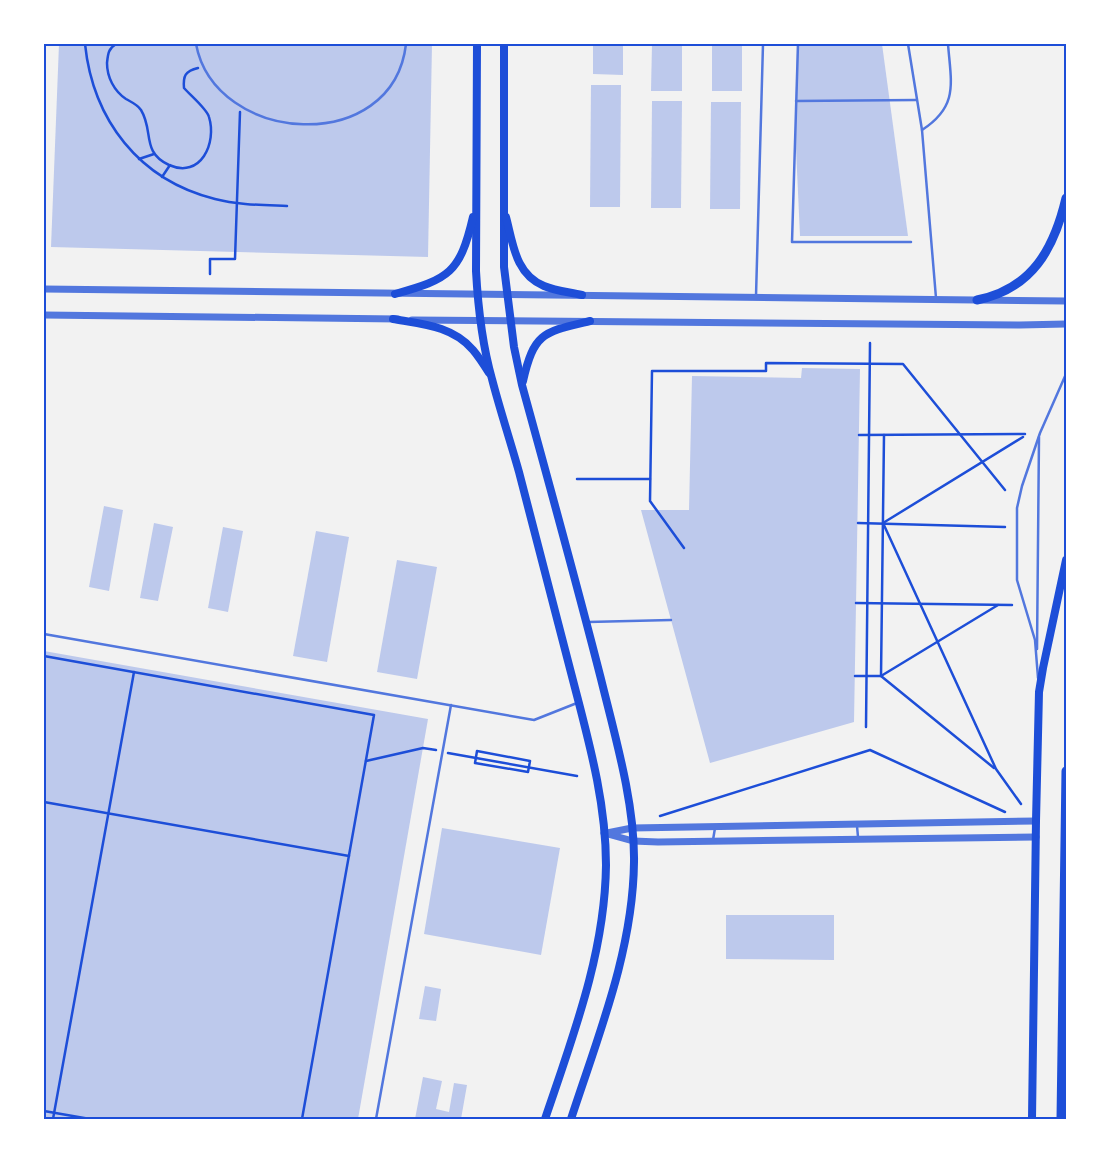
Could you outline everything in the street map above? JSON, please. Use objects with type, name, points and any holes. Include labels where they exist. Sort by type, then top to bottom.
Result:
[{"type":"main road","points":[[477,44],[477,295],[481,321],[491,377],[518,470],[597,780],[604,834],[605,888],[596,954],[584,1003],[545,1119]]},
{"type":"main road","points":[[504,44],[504,268],[510,321],[522,385],[586,622],[620,760],[633,841],[632,892],[623,953],[616,982],[571,1119]]},
{"type":"main road","points":[[977,300],[1004,292],[1019,284],[1032,272],[1044,256],[1054,236],[1066,198]]},
{"type":"main road","points":[[394,294],[436,280],[448,273],[458,263],[464,252],[476,203]]},
{"type":"main road","points":[[503,205],[518,262],[529,278],[544,286],[582,295]]},
{"type":"main road","points":[[393,319],[441,328],[454,334],[474,350],[491,377]]},
{"type":"main road","points":[[522,385],[528,357],[537,342],[544,335],[590,321]]},
{"type":"main road","points":[[1032,1119],[1039,692],[1042,668],[1066,560]]},
{"type":"main road","points":[[1061,1119],[1066,771]]},
{"type":"street","points":[[44,290],[1066,301]]},
{"type":"street","points":[[44,315],[481,321],[1066,324]]},
{"type":"street","points":[[604,834],[632,828],[1036,821]]},
{"type":"street","points":[[604,834],[633,841],[1036,837]]},
{"type":"lane","points":[[196,44],[205,70],[217,86],[242,106],[265,118],[300,125],[334,122],[355,115],[381,98],[394,82],[403,60],[406,44]]},
{"type":"lane","points":[[756,297],[763,44]]},
{"type":"lane","points":[[798,44],[792,242],[912,242]]},
{"type":"lane","points":[[908,44],[922,130],[936,300]]},
{"type":"lane","points":[[922,130],[936,120],[948,102],[951,79],[948,44]]},
{"type":"lane","points":[[796,101],[916,100]]},
{"type":"lane","points":[[1037,658],[1031,626],[1017,580],[1017,508],[1022,486],[1040,433],[1066,374]]},
{"type":"lane","points":[[1039,692],[1037,658],[1040,433]]},
{"type":"lane","points":[[586,622],[671,620]]},
{"type":"lane","points":[[44,634],[534,720],[578,702]]},
{"type":"lane","points":[[376,1119],[451,705]]},
{"type":"lane","points":[[857,824],[858,839]]},
{"type":"lane","points":[[712,841],[715,827]]},
{"type":"path","points":[[85,44],[93,87],[102,109],[117,134],[139,159],[162,177],[199,194],[237,203],[287,206]]},
{"type":"path","points":[[116,44],[110,48],[108,53],[107,67],[112,84],[118,92],[142,111],[150,147],[154,154],[170,165],[179,168],[199,163],[204,159],[211,134],[209,114],[184,88],[183,77],[190,70],[198,68]]},
{"type":"path","points":[[210,274],[210,259],[235,259],[240,114],[242,106]]},
{"type":"path","points":[[139,159],[154,154]]},
{"type":"path","points":[[162,177],[170,165]]},
{"type":"path","points":[[866,727],[870,343]]},
{"type":"path","points":[[684,548],[650,502],[652,371],[766,371],[766,363],[903,364],[1005,490]]},
{"type":"path","points":[[859,435],[1024,435],[883,523]]},
{"type":"path","points":[[881,676],[884,435]]},
{"type":"path","points":[[576,479],[651,479]]},
{"type":"path","points":[[858,523],[1005,526]]},
{"type":"path","points":[[883,523],[996,769],[1021,804]]},
{"type":"path","points":[[856,603],[1012,605]]},
{"type":"path","points":[[855,676],[881,676],[998,605]]},
{"type":"path","points":[[44,656],[374,714],[302,1119]]},
{"type":"path","points":[[54,1119],[134,672]]},
{"type":"path","points":[[881,676],[996,769]]},
{"type":"path","points":[[366,761],[423,748]]},
{"type":"path","points":[[660,816],[870,750],[1008,814]]},
{"type":"path","points":[[477,752],[530,761],[530,766],[528,772],[475,763],[477,752]]},
{"type":"path","points":[[476,758],[577,776]]},
{"type":"path","points":[[530,766],[571,773]]},
{"type":"path","points":[[44,802],[349,856]]},
{"type":"path","points":[[44,1111],[90,1119]]},
{"type":"building","points":[[59,44],[432,44],[428,257],[51,247]]},
{"type":"building","points":[[593,44],[623,44],[623,75],[593,74]]},
{"type":"building","points":[[652,44],[682,44],[682,91],[651,91]]},
{"type":"building","points":[[712,44],[742,44],[742,91],[712,91]]},
{"type":"building","points":[[797,44],[882,44],[908,236],[800,236],[795,127]]},
{"type":"building","points":[[591,85],[621,85],[620,207],[590,207]]},
{"type":"building","points":[[652,101],[682,101],[681,208],[651,208]]},
{"type":"building","points":[[711,102],[741,102],[740,209],[710,209]]},
{"type":"building","points":[[802,368],[860,369],[854,722],[710,763],[641,510],[689,510],[692,376],[801,378]]},
{"type":"building","points":[[104,506],[123,510],[109,591],[89,587]]},
{"type":"building","points":[[154,523],[173,527],[158,601],[140,598]]},
{"type":"building","points":[[223,527],[243,531],[228,612],[208,608]]},
{"type":"building","points":[[316,531],[349,537],[327,662],[293,656]]},
{"type":"building","points":[[397,560],[437,567],[417,679],[377,672]]},
{"type":"building","points":[[44,651],[428,719],[358,1119],[44,1119]]},
{"type":"building","points":[[442,828],[560,848],[541,955],[424,934]]},
{"type":"building","points":[[726,915],[834,915],[834,960],[726,959]]},
{"type":"building","points":[[425,986],[441,989],[436,1021],[419,1019]]},
{"type":"building","points":[[423,1077],[442,1081],[436,1109],[449,1112],[454,1083],[467,1085],[461,1119],[415,1119]]}]
